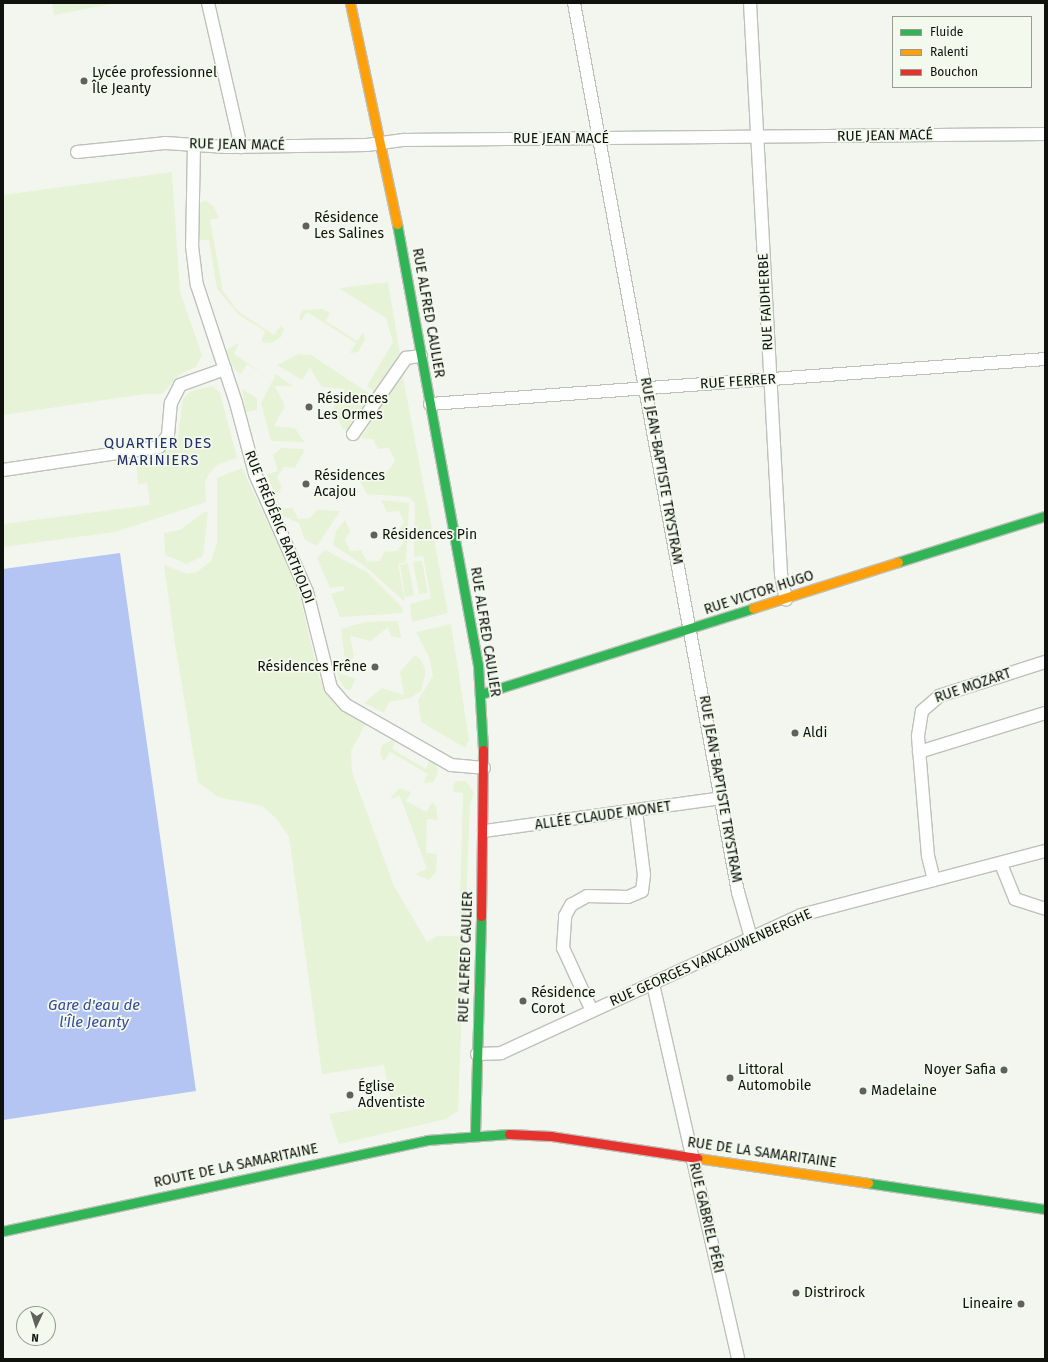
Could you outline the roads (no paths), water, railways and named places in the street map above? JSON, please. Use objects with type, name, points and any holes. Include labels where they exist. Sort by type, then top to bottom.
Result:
[{"type":"street","points":[[208,3],[241,147]]},
{"type":"street","name":"RUE ALFRED CAULIER","points":[[350,3],[382,142],[473,629],[481,694],[484,768],[484,831],[475,1134]]},
{"type":"street","name":"RUE JEAN-BAPTISTE TRYSTRAM","points":[[574,3],[721,798],[751,938]]},
{"type":"street","name":"RUE FAIDHERBE","points":[[750,3],[781,574],[786,600]]},
{"type":"street","name":"RUE JEAN MACÉ","points":[[77,152],[156,143],[241,147],[382,142],[1045,134]]},
{"type":"street","name":"RUE FRÉDÉRIC BARTHOLDI","points":[[194,144],[194,263],[200,297],[225,369],[254,474],[307,592],[333,692],[346,705],[451,765],[484,768]]},
{"type":"street","points":[[354,434],[406,358],[421,356]]},
{"type":"street","name":"RUE FERRER","points":[[430,404],[1045,359]]},
{"type":"street","points":[[3,470],[159,447],[168,435],[171,403],[180,385],[225,369]]},
{"type":"street","name":"RUE VICTOR HUGO","points":[[481,694],[786,600],[1045,517]]},
{"type":"street","name":"RUE MOZART","points":[[934,880],[928,856],[919,752],[918,719],[931,700],[1045,662]]},
{"type":"street","points":[[919,752],[1045,713]]},
{"type":"street","name":"ALLÉE CLAUDE MONET","points":[[484,831],[721,798]]},
{"type":"street","points":[[592,1011],[563,948],[565,916],[571,905],[588,896],[628,897],[642,891],[644,875],[636,811]]},
{"type":"street","name":"RUE GEORGES VANCAUWENBERGHE","points":[[477,1054],[501,1053],[801,915],[1001,864],[1045,851]]},
{"type":"street","points":[[1001,864],[1015,899],[1045,910]]},
{"type":"street","name":"RUE GABRIEL PÉRI","points":[[653,984],[738,1359]]},
{"type":"street","name":"RUE DE LA SAMARITAINE","points":[[475,1134],[551,1136],[1045,1209]]},
{"type":"street","name":"ROUTE DE LA SAMARITAINE","points":[[3,1231],[395,1146],[475,1134]]},
{"type":"water","name":"Gare d'eau de l'Île Jeanty","points":[[120,553],[196,1091],[3,1120],[3,569]]},
{"type":"place","name":"Lycée professionnel Île Jeanty","points":[[84,81]]},
{"type":"place","name":"Résidence Les Salines","points":[[306,226]]},
{"type":"place","name":"Résidences Les Ormes","points":[[309,407]]},
{"type":"place","name":"Résidences Acajou","points":[[306,484]]},
{"type":"place","name":"Résidences Pin","points":[[374,535]]},
{"type":"place","name":"Résidences Frêne","points":[[375,667]]},
{"type":"place","name":"Aldi","points":[[795,733]]},
{"type":"place","name":"Résidence Corot","points":[[523,1001]]},
{"type":"place","name":"Noyer Safia","points":[[1004,1070]]},
{"type":"place","name":"Littoral Automobile","points":[[730,1078]]},
{"type":"place","name":"Madelaine","points":[[863,1091]]},
{"type":"place","name":"Église Adventiste","points":[[350,1095]]},
{"type":"place","name":"Distrirock","points":[[796,1293]]},
{"type":"place","name":"Lineaire","points":[[1021,1304]]},
{"type":"district","name":"QUARTIER DES MARINIERS","points":[[158,452]]}]
